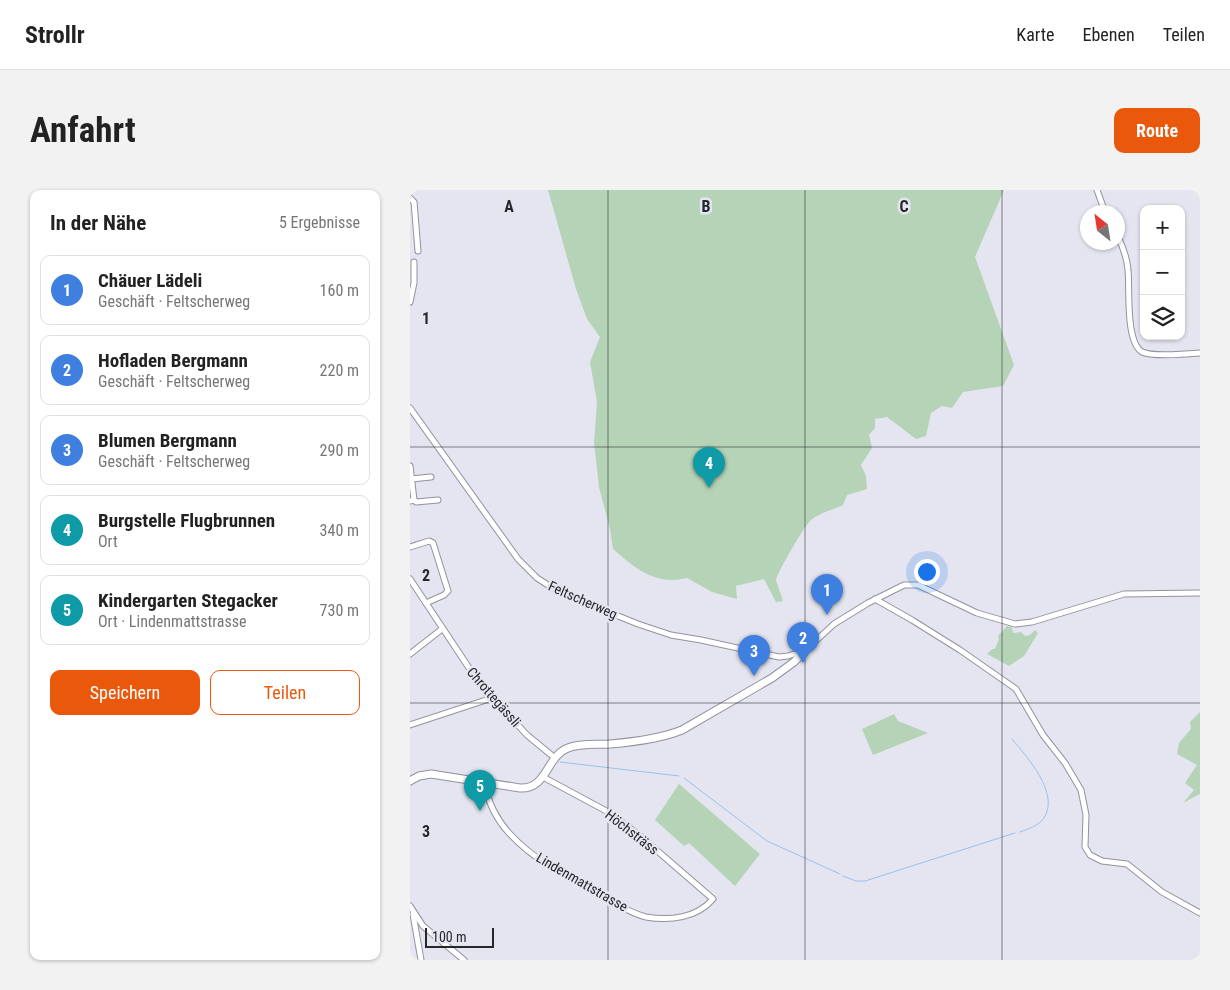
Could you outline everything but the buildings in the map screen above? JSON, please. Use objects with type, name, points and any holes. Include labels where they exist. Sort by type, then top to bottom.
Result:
[{"type":"street","points":[[1097,190],[1102,205]]},
{"type":"street","points":[[410,198],[414,202],[418,251]]},
{"type":"street","points":[[1123,250],[1128,270],[1130,318],[1133,336],[1138,347],[1147,353],[1169,355],[1200,354]]},
{"type":"street","points":[[410,302],[414,282],[412,272],[414,262]]},
{"type":"street","name":"Feltscherweg","points":[[410,408],[522,564],[554,590],[581,602],[671,635],[771,656],[788,656],[806,650]]},
{"type":"street","points":[[410,466],[412,500],[416,502],[438,500]]},
{"type":"street","points":[[411,479],[431,477]]},
{"type":"street","points":[[410,547],[429,541],[433,543],[445,579],[448,591],[444,595],[426,603]]},
{"type":"street","name":"Chrottegässli","points":[[410,579],[478,683],[531,739],[554,758]]},
{"type":"street","points":[[410,781],[419,776],[431,774],[524,788],[536,784],[543,777],[554,758],[572,746],[630,742],[682,730],[772,678],[794,662],[824,632],[845,616],[904,585],[914,584],[977,612],[1010,623],[1021,624],[1124,594],[1200,593]]},
{"type":"street","points":[[875,599],[952,644],[1016,689],[1043,734],[1065,762],[1081,790],[1086,815],[1085,847],[1090,856],[1099,860],[1127,864],[1162,892],[1200,913]]},
{"type":"street","points":[[410,654],[442,628]]},
{"type":"street","points":[[410,725],[492,698]]},
{"type":"street","name":"Höchsträss","points":[[543,777],[610,813],[639,835],[713,899]]},
{"type":"street","name":"Lindenmattstrasse","points":[[484,783],[486,794],[499,821],[522,847],[626,909],[645,916],[679,918],[707,906],[713,899]]},
{"type":"street","points":[[411,908],[420,960]]},
{"type":"street","points":[[411,908],[423,926],[464,960]]},
{"type":"green space","points":[[548,190],[1004,190],[975,257],[1014,365],[1003,386],[963,392],[952,408],[942,406],[931,413],[926,436],[916,439],[887,417],[875,419],[875,428],[869,435],[872,448],[861,465],[866,476],[867,489],[847,495],[843,505],[818,515],[808,524],[786,558],[776,580],[783,601],[776,602],[764,579],[736,586],[737,599],[712,592],[687,578],[665,580],[646,574],[613,549],[599,487],[594,443],[597,402],[590,362],[600,337],[587,319],[576,289]]},
{"type":"green space","points":[[1007,626],[1012,627],[1013,633],[1021,632],[1025,636],[1030,635],[1035,630],[1038,633],[1024,656],[1009,666],[987,654],[992,649],[995,649],[999,639],[998,636]]},
{"type":"green space","points":[[1200,712],[1200,794],[1183,803],[1194,790],[1185,783],[1197,765],[1177,754],[1179,743],[1191,729],[1190,722]]},
{"type":"green space","points":[[894,714],[898,721],[928,733],[873,755],[862,729]]},
{"type":"green space","points":[[679,784],[760,854],[735,886],[689,843],[684,846],[655,820]]},
{"type":"waterway","points":[[1012,739],[1026,755],[1040,776],[1048,798],[1048,808],[1042,821],[1020,832]]},
{"type":"waterway","points":[[560,762],[679,776]]},
{"type":"waterway","points":[[684,778],[767,841],[840,874]]},
{"type":"waterway","points":[[843,876],[856,881],[865,881],[1015,833]]},
{"type":"place","name":"Burgstelle Flugbrunnen","points":[[709,488]]},
{"type":"place","name":"Chäuer Lädeli","points":[[827,615]]},
{"type":"place","name":"Hofladen Bergmann","points":[[803,663]]},
{"type":"place","name":"Blumen Bergmann","points":[[754,676]]},
{"type":"place","name":"Kindergarten Stegacker","points":[[480,811]]}]
